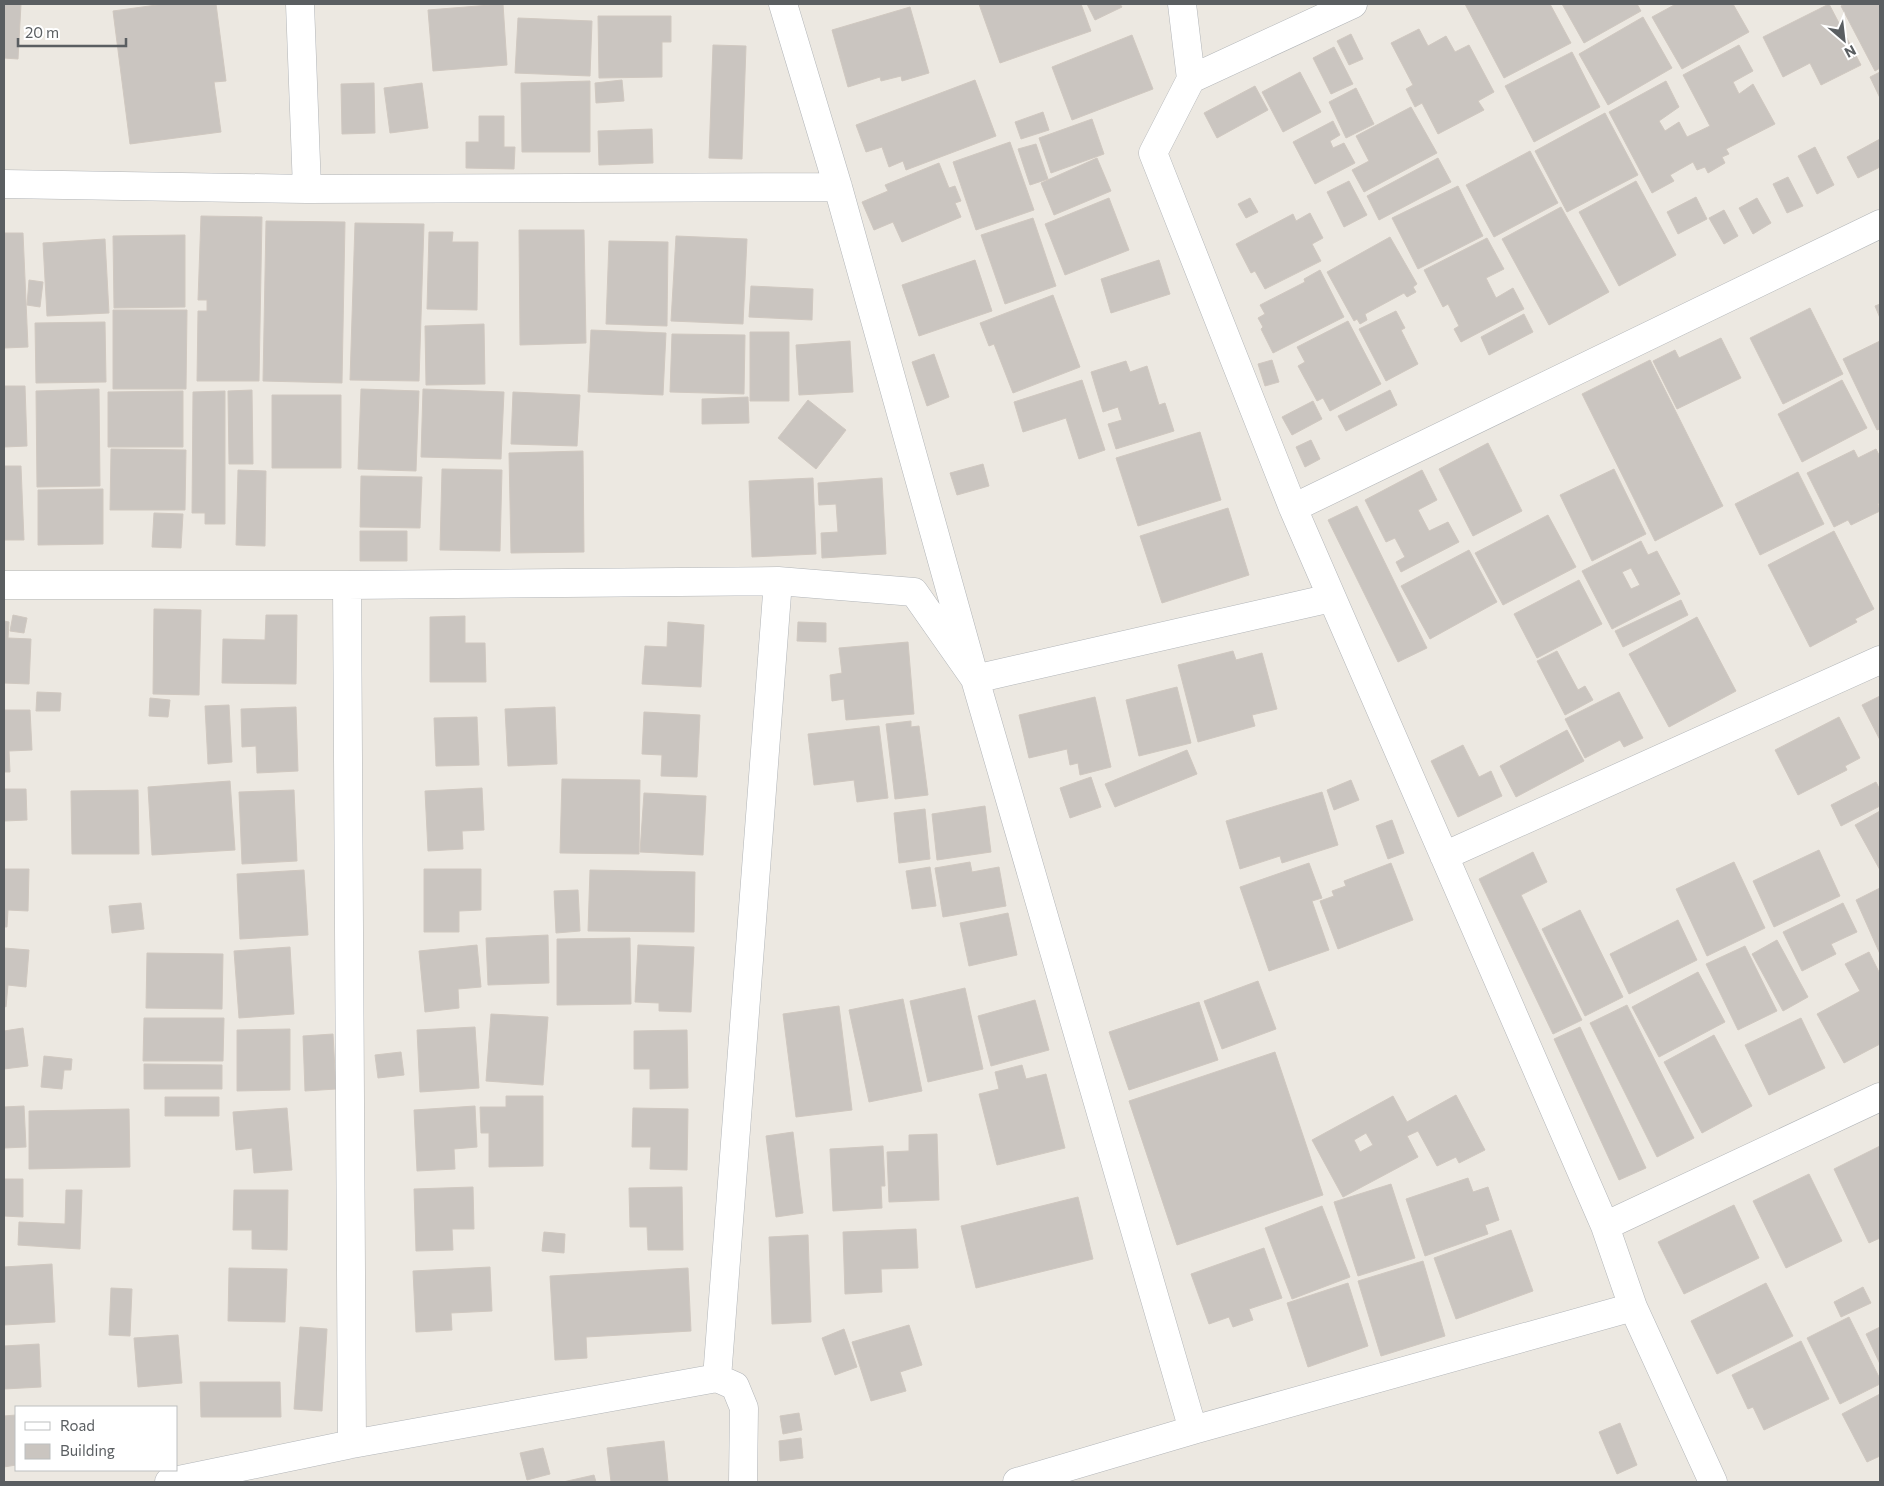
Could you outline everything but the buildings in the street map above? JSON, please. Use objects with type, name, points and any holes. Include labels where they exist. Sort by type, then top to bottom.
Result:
[{"type":"street","points":[[300,4],[307,189]]},
{"type":"street","points":[[784,4],[838,186],[975,679],[1193,1430]]},
{"type":"street","points":[[1182,4],[1191,79],[1153,153],[1292,508],[1605,1226],[1633,1307],[1713,1482]]},
{"type":"street","points":[[1191,79],[1353,4]]},
{"type":"street","points":[[4,184],[307,189],[838,186]]},
{"type":"street","points":[[1292,508],[1880,224]]},
{"type":"street","points":[[4,585],[347,585],[778,580],[914,592],[975,679]]},
{"type":"street","points":[[717,1378],[778,580]]},
{"type":"street","points":[[347,585],[352,1444]]},
{"type":"street","points":[[975,679],[1331,598]]},
{"type":"street","points":[[1444,856],[1880,660]]},
{"type":"street","points":[[1605,1226],[1880,1097]]},
{"type":"street","points":[[1017,1482],[1193,1430],[1633,1307]]},
{"type":"street","points":[[169,1482],[352,1444],[717,1378],[735,1386],[744,1408],[743,1482]]}]
